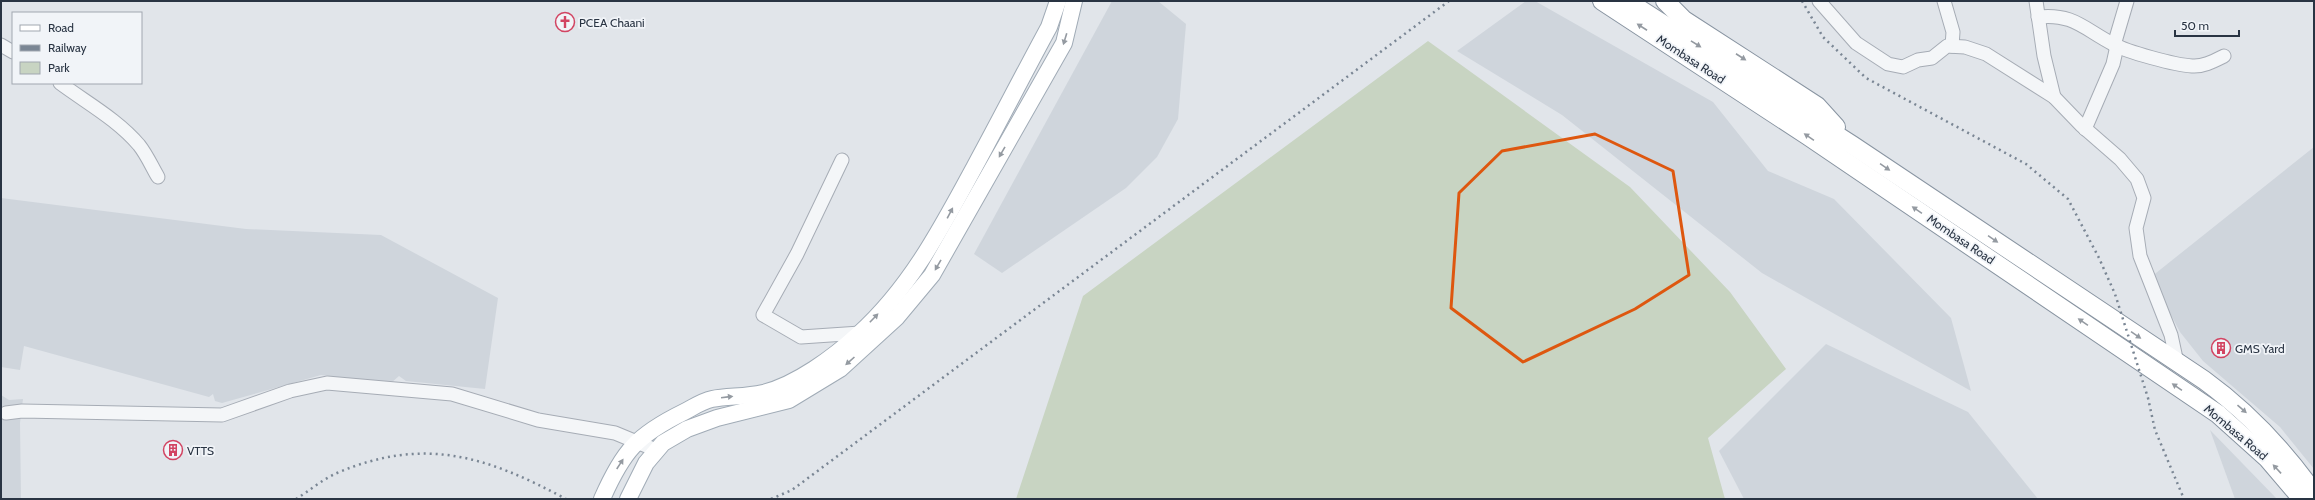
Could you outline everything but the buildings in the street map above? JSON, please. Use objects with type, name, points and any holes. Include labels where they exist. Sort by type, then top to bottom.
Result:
[{"type":"highway","name":"Mombasa Road","points":[[1602,1],[1808,136],[2218,414],[2267,458],[2302,499]]},
{"type":"highway","name":"Mombasa Road","points":[[1627,1],[1852,145],[2226,396],[2254,420],[2276,444],[2314,493]]},
{"type":"highway","points":[[1653,1],[1817,106],[1852,145]]},
{"type":"highway","points":[[1665,1],[1684,20]]},
{"type":"main road","points":[[602,499],[618,466],[637,441],[654,427],[710,399],[764,393],[801,376],[833,357],[860,333],[898,293],[919,266],[940,231],[1049,27],[1058,1]]},
{"type":"main road","points":[[628,499],[646,464],[663,443],[687,429],[717,418],[789,400],[840,369],[897,317],[932,275],[1064,43],[1074,1]]},
{"type":"street","points":[[1819,1],[1856,43],[1888,64],[1903,67],[1918,60],[1932,58],[1943,47],[1952,46],[1976,50],[1986,54],[2054,97],[2085,129],[2126,165],[2141,188],[2144,198],[2136,228],[2140,256],[2171,335],[2177,363]]},
{"type":"street","points":[[1944,1],[1953,32],[1952,46]]},
{"type":"street","points":[[2036,1],[2054,97]]},
{"type":"street","points":[[2085,129],[2113,64],[2115,46],[2127,1]]},
{"type":"street","points":[[2038,17],[2054,16],[2080,23],[2115,46],[2192,66],[2210,63],[2224,56]]},
{"type":"street","points":[[1,45],[12,51]]},
{"type":"street","points":[[61,84],[114,122],[132,138],[146,155],[158,177]]},
{"type":"street","points":[[842,160],[818,214],[788,273],[763,315],[801,337],[860,333]]},
{"type":"street","points":[[6,413],[22,411],[222,415],[290,392],[327,383],[452,394],[538,420],[615,433],[656,450]]},
{"type":"highlighted area","points":[[1595,134],[1673,171],[1689,275],[1635,309],[1523,362],[1451,308],[1459,193],[1502,151]]},
{"type":"shaded area","points":[[1112,1],[1158,1],[1186,24],[1178,119],[1157,157],[1126,188],[1002,273],[974,254]]},
{"type":"shaded area","points":[[1526,1],[1535,1],[1713,102],[1768,171],[1834,199],[1951,318],[1971,391],[1762,273],[1562,115],[1457,51]]},
{"type":"shaded area","points":[[2314,147],[2314,469],[2280,427],[2203,361],[2180,332],[2151,277]]},
{"type":"shaded area","points":[[1,198],[246,229],[381,235],[498,298],[485,389],[406,381],[399,376],[391,383],[321,375],[222,403],[215,401],[213,394],[209,397],[24,346],[20,370],[1,367]]},
{"type":"shaded area","points":[[1826,344],[1968,412],[2038,499],[1744,499],[1719,451]]},
{"type":"shaded area","points":[[1,395],[9,400],[23,399],[20,423],[21,499],[1,499]]},
{"type":"shaded area","points":[[2210,430],[2277,499],[2235,499]]},
{"type":"green space","points":[[1428,41],[1630,187],[1730,292],[1786,369],[1708,438],[1725,499],[1016,499],[1083,296]]},
{"type":"railway","points":[[771,499],[792,490],[1449,1]]},
{"type":"railway","points":[[1802,1],[1823,37],[1866,78],[2026,164],[2068,199],[2099,258],[2115,294],[2148,398],[2155,430],[2184,499]]},
{"type":"railway","points":[[296,499],[337,473],[369,462],[398,455],[427,454],[454,456],[481,462],[537,484],[566,499]]},
{"type":"place","name":"PCEA Chaani","points":[[565,22]]},
{"type":"place","name":"GMS Yard","points":[[2221,348]]},
{"type":"place","name":"VTTS","points":[[173,450]]}]
